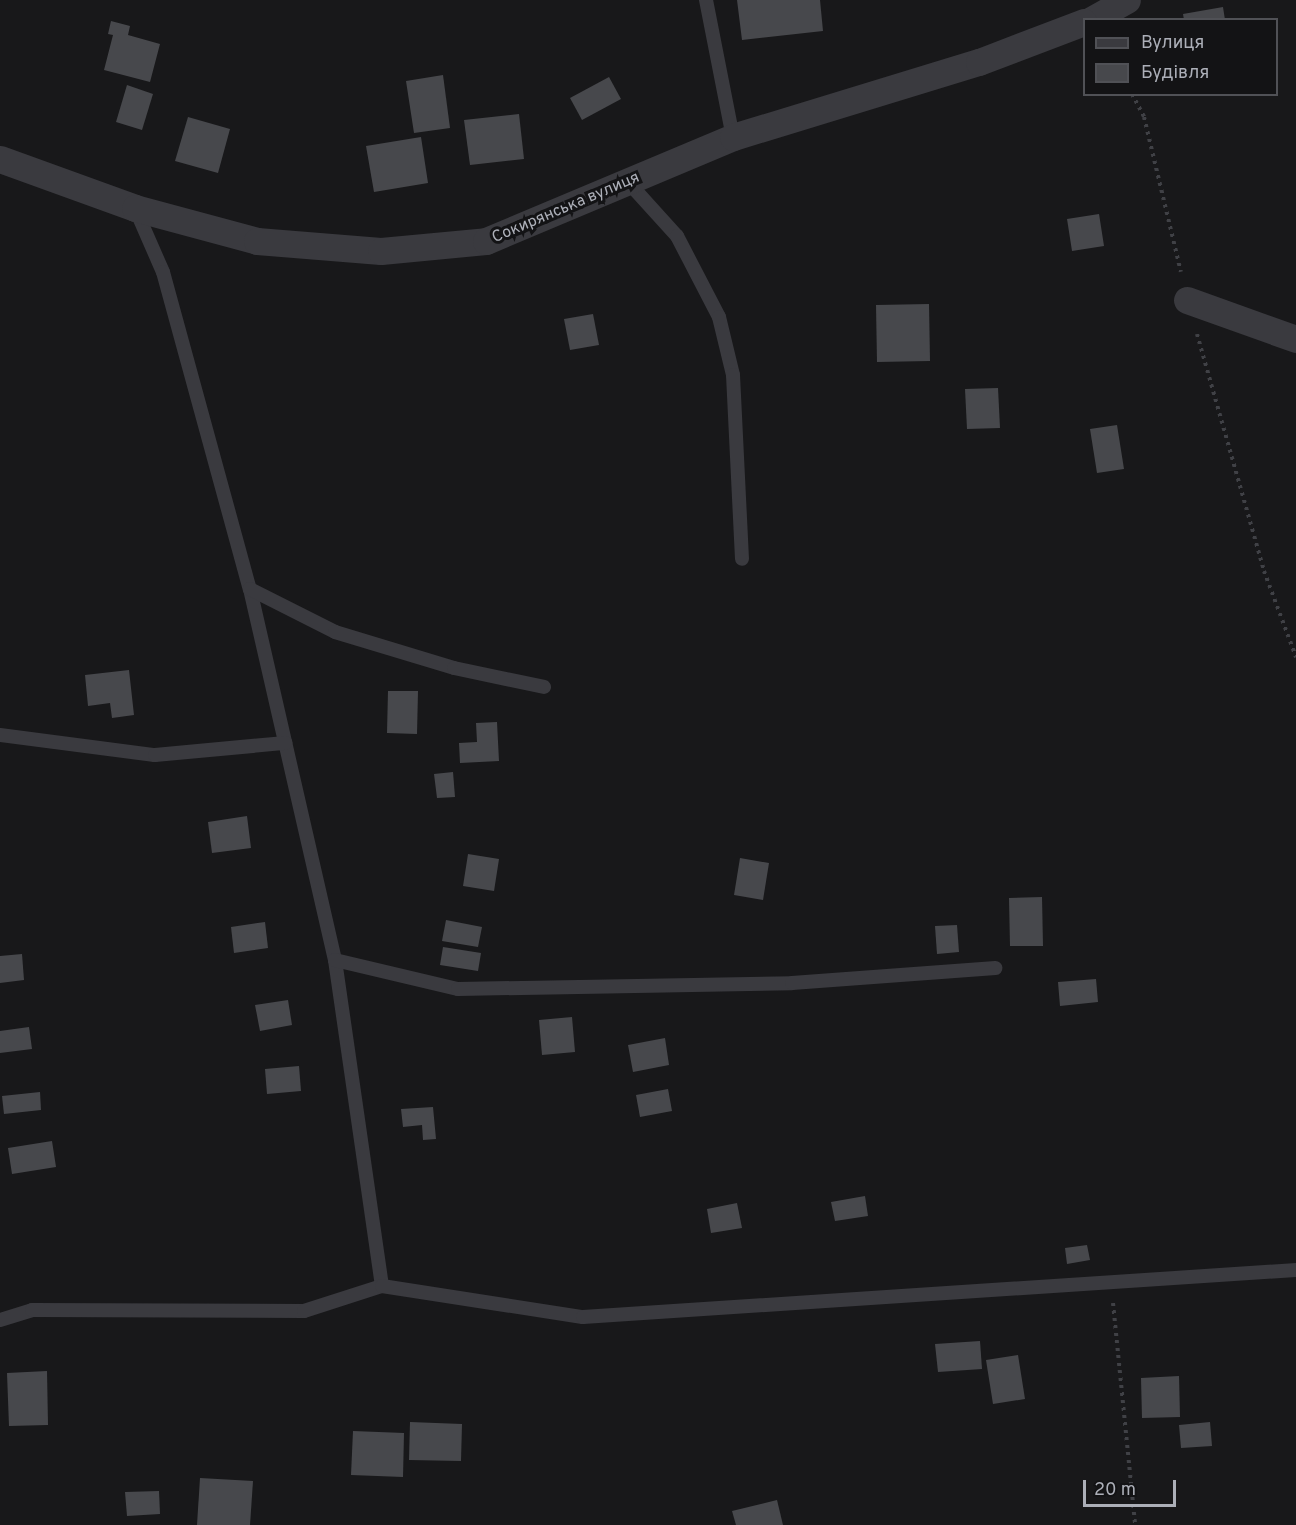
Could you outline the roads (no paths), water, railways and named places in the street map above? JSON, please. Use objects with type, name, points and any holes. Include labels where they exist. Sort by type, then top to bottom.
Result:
[{"type":"street","points":[[1094,18],[1127,0]]},
{"type":"street","name":"Сокирянська вулиця","points":[[0,159],[135,208],[257,241],[381,251],[486,242],[733,137],[980,63],[1083,22]]},
{"type":"street","points":[[1187,300],[1296,339]]},
{"type":"lane","points":[[706,0],[733,137]]},
{"type":"lane","points":[[628,182],[677,236],[719,317],[733,375],[742,560]]},
{"type":"lane","points":[[135,208],[163,272],[250,589],[335,960],[382,1286]]},
{"type":"lane","points":[[250,589],[335,632],[454,668],[544,687]]},
{"type":"lane","points":[[0,735],[154,755],[285,742]]},
{"type":"lane","points":[[335,960],[458,989],[792,983],[995,968]]},
{"type":"lane","points":[[0,1320],[32,1310],[304,1311],[382,1286],[583,1317],[1111,1285],[1296,1270]]}]
